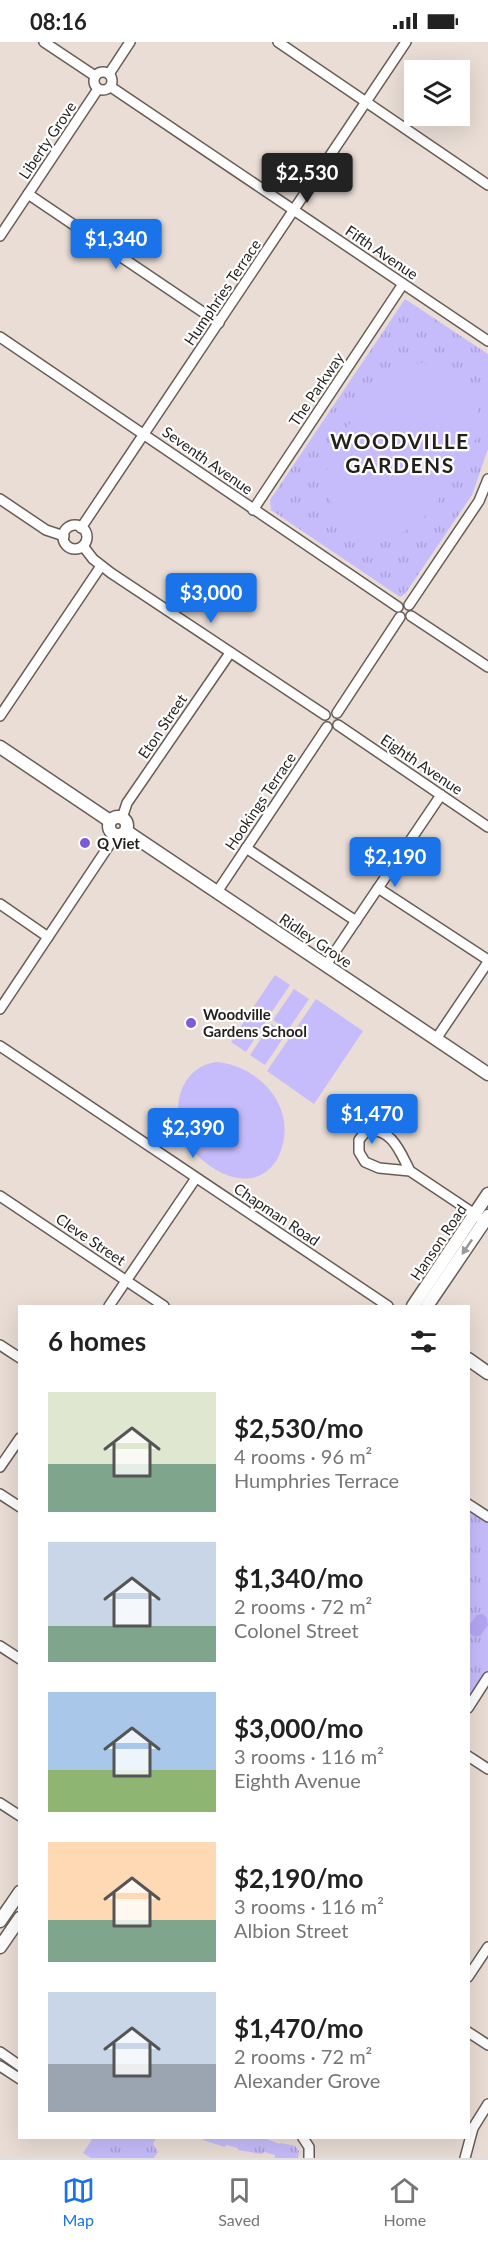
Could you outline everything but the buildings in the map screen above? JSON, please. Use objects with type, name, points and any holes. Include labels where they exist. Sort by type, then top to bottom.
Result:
[{"type":"street","points":[[44,42],[95,76]]},
{"type":"street","points":[[109,74],[130,42]]},
{"type":"street","points":[[278,42],[488,185]]},
{"type":"street","name":"Humphries Terrace","points":[[81,528],[406,42]]},
{"type":"street","points":[[102,72],[109,74],[113,80],[111,87],[106,91],[98,90],[94,83],[95,76],[102,72]]},
{"type":"street","name":"Fifth Avenue","points":[[111,87],[488,341]]},
{"type":"street","name":"Liberty Grove","points":[[0,236],[98,90]]},
{"type":"street","points":[[28,194],[219,323]]},
{"type":"street","name":"The Parkway","points":[[253,510],[403,284]]},
{"type":"street","name":"Seventh Avenue","points":[[0,337],[398,607]]},
{"type":"street","points":[[409,605],[479,501],[488,479]]},
{"type":"street","points":[[0,500],[46,530],[64,536]]},
{"type":"street","points":[[479,501],[488,506]]},
{"type":"street","points":[[64,536],[70,527],[81,528],[86,534],[83,546]]},
{"type":"street","points":[[64,536],[68,547],[76,549],[83,546]]},
{"type":"street","points":[[83,546],[101,566],[325,715]]},
{"type":"street","points":[[0,716],[101,566]]},
{"type":"street","points":[[400,617],[398,607],[402,604],[409,605]]},
{"type":"street","points":[[409,605],[411,615]]},
{"type":"street","points":[[400,617],[407,618],[411,615]]},
{"type":"street","points":[[411,615],[488,667]]},
{"type":"street","points":[[337,713],[400,617]]},
{"type":"street","name":"Eton Street","points":[[116,819],[230,653]]},
{"type":"street","points":[[325,715],[329,712],[337,713]]},
{"type":"street","points":[[325,715],[324,723],[327,727],[335,728],[340,721],[337,713]]},
{"type":"street","name":"Eighth Avenue","points":[[339,725],[488,826]]},
{"type":"street","name":"Hookings Terrace","points":[[217,892],[327,727]]},
{"type":"street","points":[[0,747],[127,826],[48,936],[0,1009]]},
{"type":"street","points":[[326,965],[441,795]]},
{"type":"street","name":"Ridley Grove","points":[[120,833],[217,892],[488,1074]]},
{"type":"street","points":[[246,848],[356,921]]},
{"type":"street","points":[[378,888],[488,961],[436,1039]]},
{"type":"street","points":[[0,904],[48,936]]},
{"type":"street","name":"Chapman Road","points":[[0,1046],[386,1305]]},
{"type":"street","points":[[410,1171],[379,1168],[365,1162],[358,1152],[359,1140],[366,1131],[376,1129],[389,1136],[410,1171],[482,1217]]},
{"type":"street","points":[[110,1305],[196,1178]]},
{"type":"street","name":"Hanson Road","points":[[429,1305],[482,1217],[488,1194]]},
{"type":"street","name":"Cleve Street","points":[[0,1196],[162,1305]]},
{"type":"street","name":"Hanson Road","points":[[413,1305],[482,1217]]},
{"type":"street","points":[[0,1345],[18,1357]]},
{"type":"street","points":[[470,1360],[488,1373]]},
{"type":"street","points":[[0,1467],[18,1441]]},
{"type":"street","points":[[0,1494],[18,1506]]},
{"type":"street","points":[[470,1505],[488,1517]]},
{"type":"street","points":[[0,1646],[18,1658]]},
{"type":"street","points":[[470,1705],[488,1677]]},
{"type":"street","points":[[470,1757],[488,1769]]},
{"type":"street","points":[[0,1803],[18,1815]]},
{"type":"street","points":[[0,1921],[18,1895]]},
{"type":"street","points":[[0,1947],[18,1921]]},
{"type":"street","points":[[470,1974],[488,1947]]},
{"type":"street","points":[[470,2033],[488,2045]]},
{"type":"street","points":[[0,2052],[18,2061]]},
{"type":"street","points":[[18,2061],[4,2068],[18,2078]]},
{"type":"street","points":[[465,2158],[473,2128],[488,2104]]},
{"type":"street","points":[[306,2139],[309,2158]]},
{"type":"green space","points":[[405,299],[488,354],[488,449],[472,495],[405,594],[400,597],[271,510],[270,500]]},
{"type":"green space","points":[[421,363],[447,370],[467,387],[478,411],[479,424],[476,438],[464,462],[426,515],[407,530],[397,534],[371,535],[350,525],[334,508],[327,486],[329,462],[353,418],[383,378],[401,368]]},
{"type":"green space","points":[[275,975],[290,985],[269,1016],[254,1006]]},
{"type":"green space","points":[[294,989],[309,999],[288,1030],[273,1020]]},
{"type":"green space","points":[[316,999],[363,1031],[314,1104],[267,1071]]},
{"type":"green space","points":[[251,1011],[266,1021],[246,1052],[231,1042]]},
{"type":"green space","points":[[271,1024],[286,1034],[265,1065],[250,1055]]},
{"type":"green space","points":[[216,1062],[245,1070],[257,1078],[277,1100],[282,1113],[285,1128],[279,1156],[268,1170],[253,1178],[230,1176],[207,1164],[190,1146],[180,1125],[179,1101],[187,1080],[204,1065]]},
{"type":"green space","points":[[470,1510],[488,1523],[488,1670],[470,1697]]},
{"type":"green space","points":[[92,2139],[156,2139],[153,2144],[158,2152],[154,2158],[91,2158],[83,2153]]},
{"type":"green space","points":[[267,2139],[295,2146],[299,2151],[298,2158],[275,2158],[275,2155],[264,2152],[262,2154],[238,2150],[238,2148],[226,2145],[225,2147],[203,2140]]},
{"type":"shaded area","points":[[483,1614],[487,1618],[488,1625],[480,1636],[473,1636],[470,1633],[470,1624],[477,1615]]},
{"type":"place","name":"Q Viet","points":[[85,843]]},
{"type":"place","name":"Woodville Gardens School","points":[[191,1023]]},
{"type":"district","name":"WOODVILLE GARDENS","points":[[400,452]]}]
